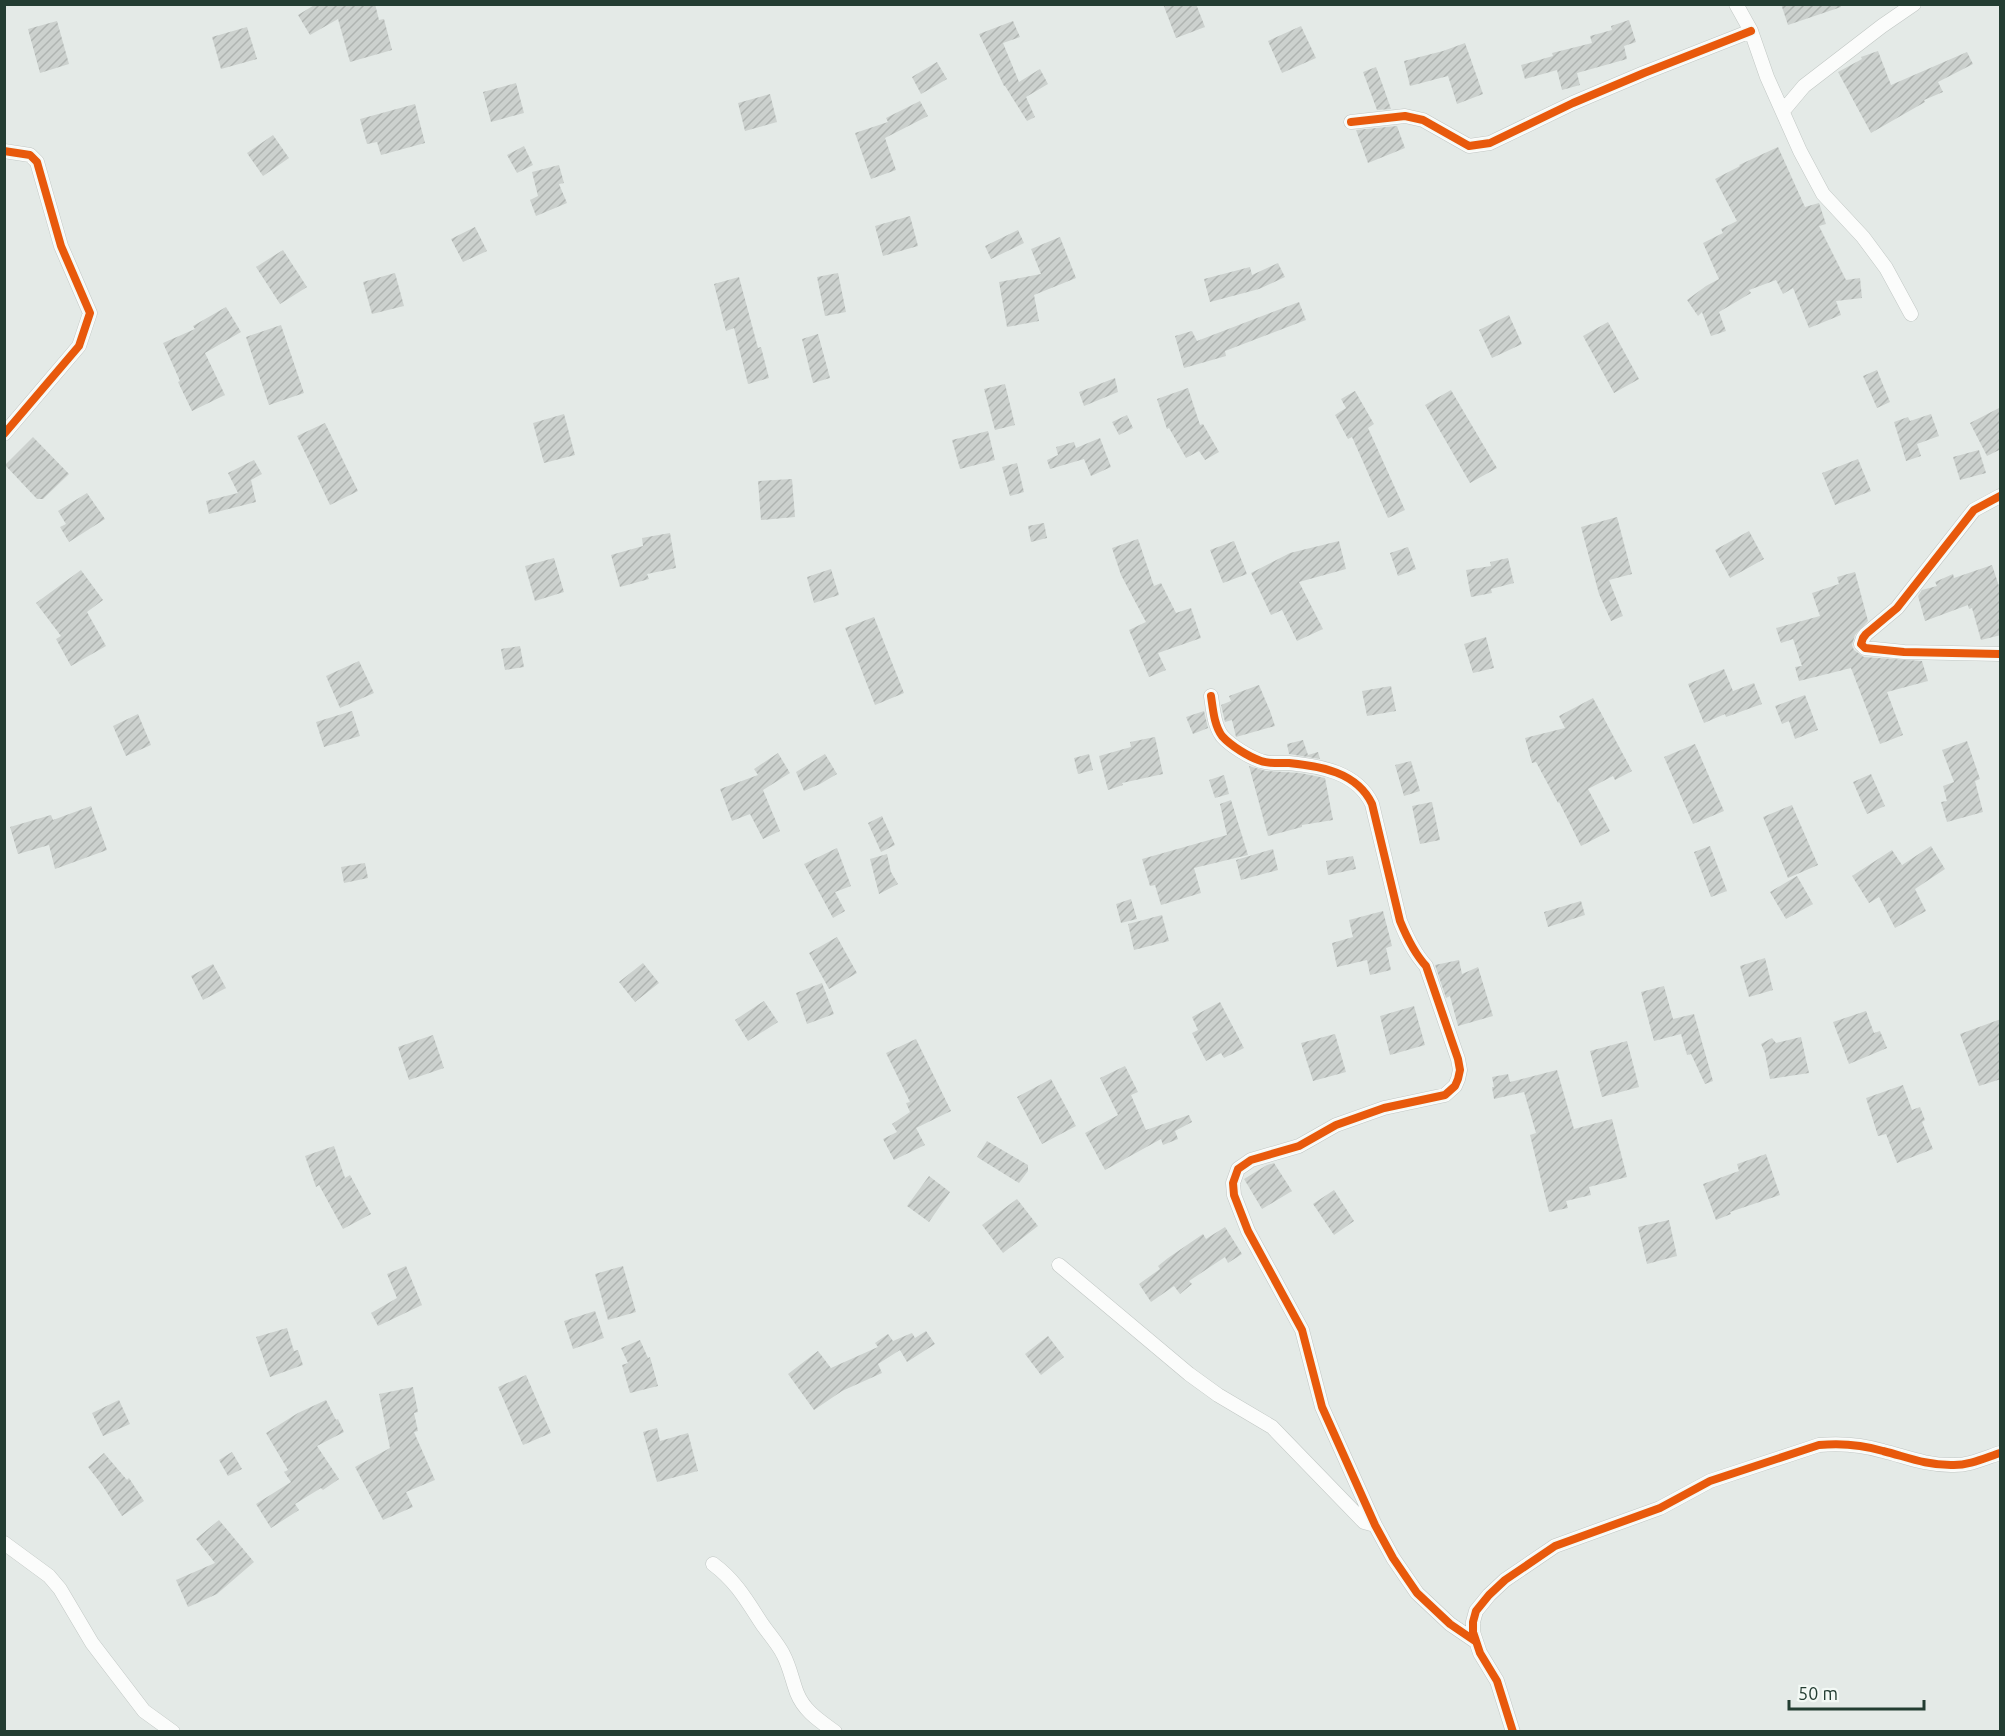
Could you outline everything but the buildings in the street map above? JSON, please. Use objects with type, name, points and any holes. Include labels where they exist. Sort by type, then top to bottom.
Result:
[{"type":"street","points":[[1736,4],[1751,31],[1767,77],[1800,151],[1823,194],[1863,237],[1886,268],[1911,314]]},
{"type":"street","points":[[1783,111],[1804,86],[1914,4]]},
{"type":"street","points":[[1351,122],[1406,116],[1423,120],[1469,146],[1490,143],[1593,94],[1751,31]]},
{"type":"street","points":[[4,151],[30,155],[37,162],[60,246],[90,313],[79,346],[4,434]]},
{"type":"street","points":[[2001,496],[1974,510],[1897,608],[1866,634],[1861,644],[1865,648],[1904,652],[2001,654]]},
{"type":"street","points":[[1211,696],[1214,718],[1221,735],[1231,744],[1262,762],[1314,765],[1329,769],[1360,786],[1366,792],[1372,804],[1400,921],[1407,940],[1425,966],[1458,1059],[1460,1070],[1458,1079],[1455,1086],[1445,1095],[1384,1108],[1336,1125],[1299,1146],[1251,1160],[1238,1170],[1233,1183],[1234,1195],[1248,1232],[1302,1330],[1322,1407],[1375,1525],[1418,1593],[1450,1624],[1475,1641]]},
{"type":"street","points":[[1059,1265],[1189,1374],[1218,1395],[1272,1427],[1364,1522],[1375,1525]]},
{"type":"street","points":[[1513,1731],[1497,1681],[1475,1641],[1473,1622],[1476,1611],[1505,1580],[1556,1546],[1660,1508],[1710,1481],[1819,1445],[1833,1444],[1882,1450],[1914,1461],[1953,1465],[2001,1453]]},
{"type":"street","points":[[4,1543],[49,1576],[60,1589],[92,1643],[144,1711],[173,1731]]},
{"type":"street","points":[[713,1564],[738,1587],[782,1651],[790,1667],[801,1702],[818,1720],[835,1731]]},
{"type":"cycle path","points":[[1351,122],[1405,116],[1423,120],[1469,146],[1490,143],[1573,103],[1751,31]]},
{"type":"cycle path","points":[[4,151],[30,155],[37,162],[61,246],[90,313],[79,346],[4,434]]},
{"type":"cycle path","points":[[2000,496],[1974,510],[1897,608],[1866,634],[1861,644],[1865,648],[1904,652],[2000,654]]},
{"type":"cycle path","points":[[1211,696],[1219,732],[1240,751],[1264,762],[1301,764],[1337,773],[1357,785],[1365,793],[1372,804],[1400,921],[1411,945],[1426,966],[1458,1059],[1460,1070],[1458,1079],[1455,1086],[1445,1095],[1384,1108],[1336,1125],[1299,1146],[1251,1160],[1238,1169],[1233,1183],[1234,1195],[1248,1231],[1302,1330],[1322,1407],[1375,1525],[1393,1558],[1417,1593],[1450,1624],[1475,1641]]},
{"type":"cycle path","points":[[1513,1732],[1497,1681],[1480,1653],[1473,1632],[1473,1622],[1476,1611],[1505,1580],[1555,1546],[1660,1508],[1710,1481],[1819,1445],[1859,1446],[1942,1465],[1964,1464],[2000,1453]]}]
